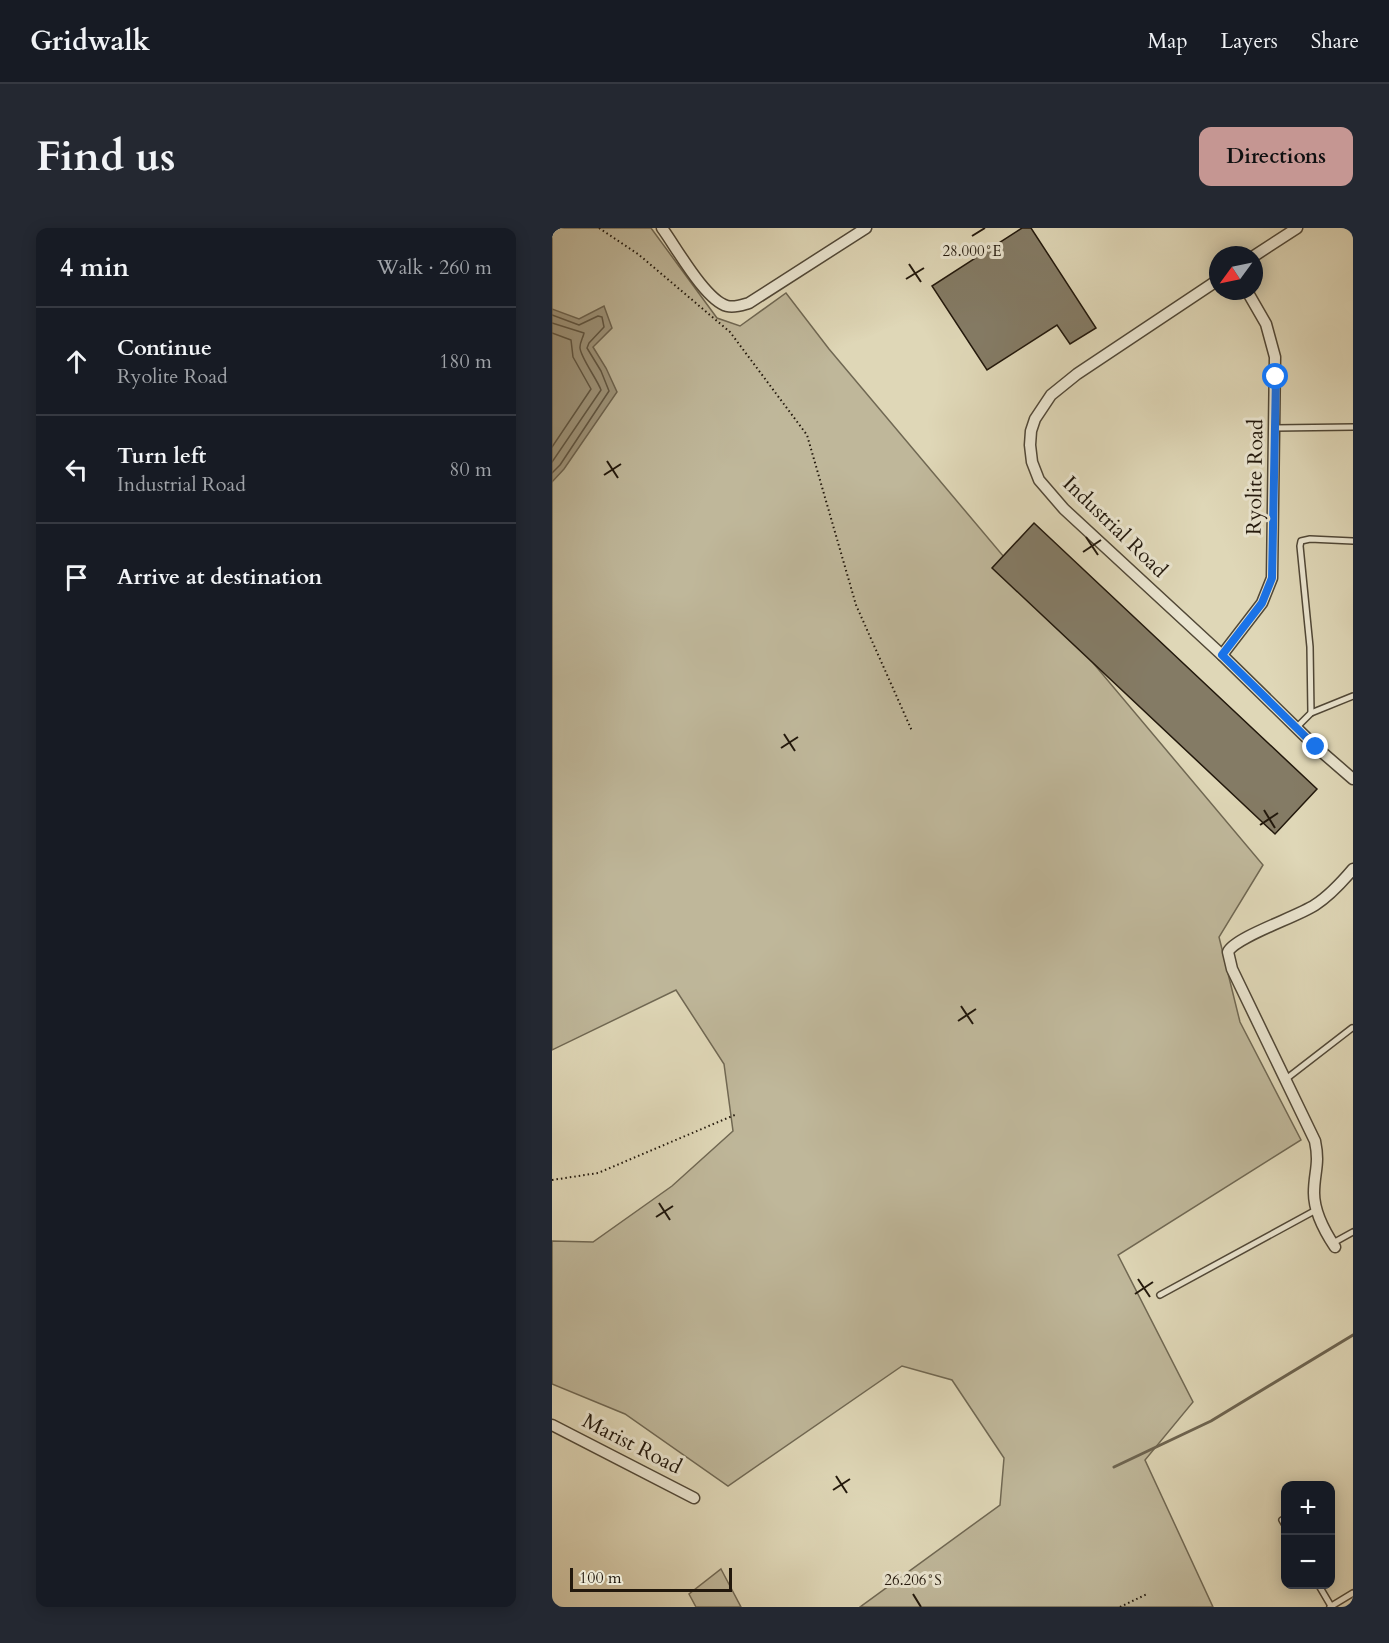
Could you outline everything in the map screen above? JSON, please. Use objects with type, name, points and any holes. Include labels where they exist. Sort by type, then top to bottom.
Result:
[{"type":"street","points":[[662,228],[705,291],[715,301],[729,307],[749,303],[866,228]]},
{"type":"street","points":[[1263,250],[1297,228]]},
{"type":"street","name":"Industrial Road","points":[[1209,286],[1061,386],[1043,404],[1035,419],[1030,445],[1032,462],[1039,480],[1051,496],[1353,779]]},
{"type":"street","name":"Ryolite Road","points":[[1222,655],[1262,603],[1272,578],[1275,357],[1266,324],[1252,300]]},
{"type":"street","points":[[1334,1245],[1316,1210],[1314,1193],[1318,1166],[1316,1147],[1310,1128],[1232,969],[1228,952],[1243,939],[1296,916],[1316,904],[1353,869]]},
{"type":"street","name":"Marist Road","points":[[552,1425],[693,1498]]},
{"type":"lane","points":[[1275,428],[1353,427]]},
{"type":"lane","points":[[1311,713],[1310,646],[1301,541],[1310,538],[1353,541]]},
{"type":"lane","points":[[1296,728],[1311,713],[1353,696]]},
{"type":"lane","points":[[1286,1079],[1352,1028]]},
{"type":"lane","points":[[1160,1295],[1316,1210]]},
{"type":"lane","points":[[1334,1245],[1353,1232]]},
{"type":"lane","points":[[1321,1589],[1330,1607],[1353,1593]]},
{"type":"path","points":[[599,228],[638,254],[730,332],[807,435],[856,604],[912,732]]},
{"type":"path","points":[[552,1180],[597,1173],[736,1114]]},
{"type":"path","points":[[1120,1607],[1147,1594]]},
{"type":"shaded area","points":[[552,228],[651,228],[717,318],[740,326],[786,293],[829,349],[1263,865],[1219,937],[1240,1022],[1301,1140],[1118,1255],[1193,1402],[1145,1460],[1213,1607],[860,1607],[1000,1505],[1004,1458],[952,1380],[902,1366],[728,1486],[625,1414],[552,1384],[552,1241],[593,1242],[672,1186],[733,1131],[724,1064],[676,990],[552,1050]]},
{"type":"shaded area","points":[[721,1569],[741,1607],[696,1607],[689,1594]]},
{"type":"water","points":[[604,306],[612,328],[593,347],[617,392],[564,469],[552,482],[552,309],[579,319]]},
{"type":"building","points":[[1022,228],[1031,228],[1096,328],[1070,344],[1057,325],[987,370],[932,286]]},
{"type":"building","points":[[1034,523],[1317,789],[1275,834],[992,568]]},
{"type":"waterway","points":[[1114,1467],[1211,1421],[1353,1335]]},
{"type":"route","points":[[1276,377],[1272,578],[1262,603],[1222,655],[1316,747]]}]
